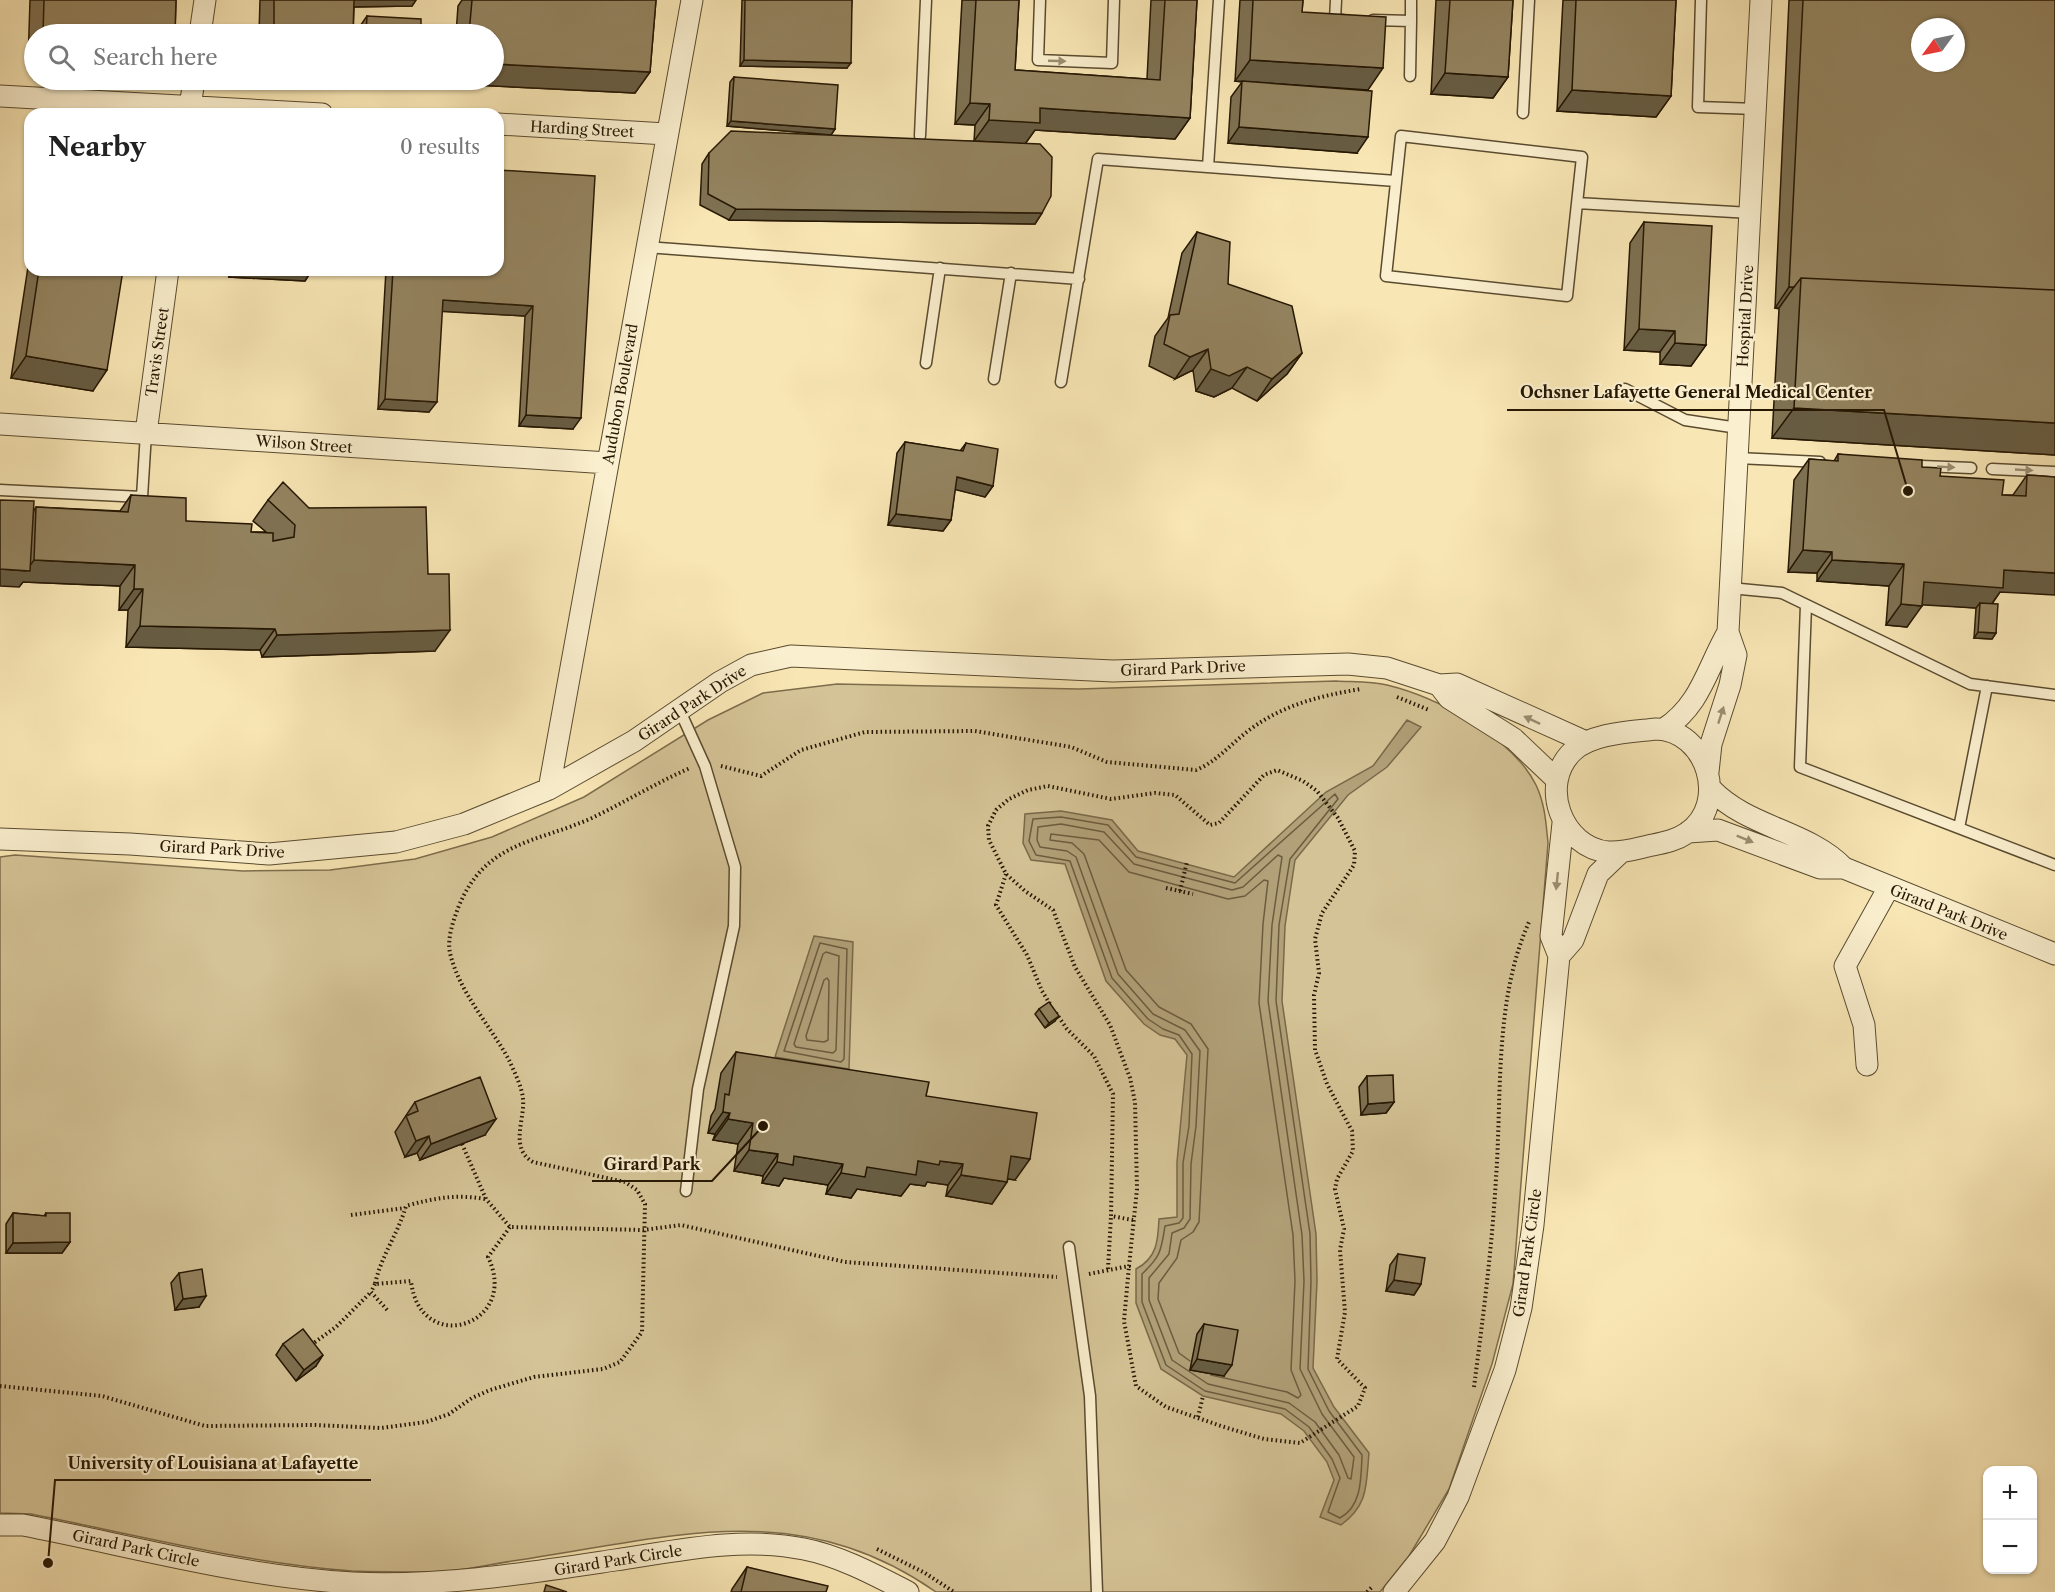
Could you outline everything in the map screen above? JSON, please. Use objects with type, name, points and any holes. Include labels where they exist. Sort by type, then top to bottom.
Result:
[{"type":"street","points":[[201,24],[205,0]]},
{"type":"street","name":"Audubon Boulevard","points":[[549,789],[692,0]]},
{"type":"street","name":"Hospital Drive","points":[[1709,780],[1711,744],[1730,685],[1736,655],[1728,632],[1761,0]]},
{"type":"street","points":[[190,108],[193,90]]},
{"type":"street","points":[[0,96],[163,108]]},
{"type":"street","name":"Harding Street","points":[[504,124],[666,134]]},
{"type":"street","name":"Travis Street","points":[[146,434],[167,276]]},
{"type":"street","name":"Wilson Street","points":[[0,424],[608,463]]},
{"type":"street","name":"Hospital Drive","points":[[1664,729],[1681,718],[1701,690],[1715,654],[1728,632]]},
{"type":"street","name":"Girard Park Drive","points":[[0,839],[130,844],[269,854],[312,852],[396,842],[464,824],[549,789],[634,741],[720,682],[751,665],[791,656],[1113,671],[1348,664],[1387,668],[1439,685],[1457,684],[1586,742]]},
{"type":"street","name":"Girard Park Drive","points":[[1439,685],[1449,698],[1514,739],[1557,779]]},
{"type":"street","points":[[1664,729],[1688,742],[1699,753],[1709,780],[1709,804],[1701,819],[1688,832],[1672,841],[1620,853],[1587,846],[1563,823],[1556,793],[1557,779],[1573,751],[1586,742],[1627,732],[1664,729]]},
{"type":"street","name":"Girard Park Drive","points":[[1709,780],[1744,815],[1828,852],[1844,868],[2055,954]]},
{"type":"street","name":"Girard Park Circle","points":[[1385,1588],[1435,1541],[1458,1497],[1505,1370],[1521,1308],[1533,1226],[1558,956],[1551,936],[1563,823]]},
{"type":"street","name":"Girard Park Drive","points":[[1688,832],[1718,830],[1820,868],[1844,868]]},
{"type":"street","points":[[1558,956],[1573,940],[1598,874],[1620,853]]},
{"type":"street","points":[[1867,1065],[1864,1025],[1845,966],[1889,887]]},
{"type":"street","name":"Girard Park Circle","points":[[0,1525],[23,1525],[230,1567],[293,1577],[354,1583],[450,1587],[741,1544],[806,1549],[846,1562],[908,1592]]},
{"type":"lane","points":[[920,136],[926,0]]},
{"type":"lane","points":[[1040,0],[1038,60],[1112,63],[1114,0]]},
{"type":"lane","points":[[1208,167],[1219,0]]},
{"type":"lane","points":[[1336,0],[1335,20],[1411,21]]},
{"type":"lane","points":[[1410,76],[1411,0]]},
{"type":"lane","points":[[1523,113],[1529,0]]},
{"type":"lane","points":[[1701,0],[1698,107],[1757,109]]},
{"type":"lane","points":[[1401,136],[1582,157],[1577,203],[1567,296],[1386,276],[1401,136]]},
{"type":"lane","points":[[1061,382],[1098,159],[1396,181]]},
{"type":"lane","points":[[1577,203],[1751,213]]},
{"type":"lane","points":[[646,247],[1079,279]]},
{"type":"lane","points":[[926,363],[940,268]]},
{"type":"lane","points":[[994,379],[1011,273]]},
{"type":"lane","points":[[1625,389],[1685,420],[1738,428]]},
{"type":"lane","points":[[0,490],[142,497],[146,434]]},
{"type":"lane","points":[[1737,458],[1830,462]]},
{"type":"lane","points":[[1922,466],[1971,468]]},
{"type":"lane","points":[[1992,469],[2055,472]]},
{"type":"lane","points":[[1730,588],[1782,593],[1970,684],[2055,695]]},
{"type":"lane","points":[[1806,604],[1800,767],[2055,865]]},
{"type":"lane","points":[[1959,828],[1987,686]]},
{"type":"lane","points":[[680,711],[705,766],[735,867],[735,926],[698,1089],[686,1191]]},
{"type":"lane","points":[[1069,1247],[1075,1276],[1090,1396],[1097,1592]]},
{"type":"path","points":[[0,1386],[102,1396],[205,1426],[315,1425],[381,1428],[426,1422],[449,1414],[472,1398],[490,1390],[534,1377],[603,1369],[620,1362],[642,1332],[645,1204],[637,1190],[625,1182],[533,1161],[522,1152],[519,1140],[523,1098],[510,1063],[458,974],[450,950],[450,934],[463,897],[484,867],[526,840],[591,818],[690,768],[720,765],[761,776],[801,750],[865,732],[975,731],[1071,747],[1107,762],[1197,770],[1208,765],[1252,728],[1291,705],[1311,698],[1367,688]]},
{"type":"path","points":[[1394,696],[1440,715]]},
{"type":"path","points":[[1276,770],[1303,781],[1317,791],[1338,818],[1355,851],[1354,865],[1318,922],[1315,939],[1318,972],[1314,995],[1315,1050],[1327,1084],[1353,1131],[1353,1151],[1337,1179],[1335,1189],[1344,1229],[1340,1250],[1345,1312],[1337,1359],[1365,1388],[1358,1406],[1300,1443],[1264,1439],[1166,1407],[1136,1386],[1124,1321],[1137,1189],[1135,1102],[1126,1067],[1110,1025],[1075,967],[1053,910],[1006,874],[989,840],[988,826],[996,810],[1009,799],[1028,790],[1057,787],[1111,799],[1155,793],[1175,795],[1210,825],[1220,823],[1264,775],[1276,770]]},
{"type":"path","points":[[1180,891],[1186,862]]},
{"type":"path","points":[[1006,874],[996,905],[1027,955],[1042,991],[1067,1029],[1094,1056],[1113,1094],[1112,1216],[1108,1269]]},
{"type":"path","points":[[1166,888],[1192,894]]},
{"type":"path","points":[[1473,1393],[1496,1180],[1507,1008],[1519,944],[1532,916]]},
{"type":"path","points":[[462,1144],[486,1199],[510,1227],[643,1230],[681,1225],[845,1262],[1054,1277],[1075,1276],[1129,1266]]},
{"type":"path","points":[[351,1215],[406,1206],[440,1196],[463,1195],[486,1199]]},
{"type":"path","points":[[304,1351],[336,1327],[371,1292],[384,1253],[394,1236],[406,1206]]},
{"type":"path","points":[[1112,1216],[1133,1220]]},
{"type":"path","points":[[375,1284],[411,1281],[415,1299],[424,1315],[440,1325],[462,1325],[473,1320],[490,1303],[496,1280],[488,1257],[510,1227]]},
{"type":"path","points":[[371,1292],[389,1312]]},
{"type":"path","points":[[1198,1417],[1203,1396]]},
{"type":"path","points":[[871,1546],[903,1561],[954,1592]]},
{"type":"path","points":[[1367,1592],[1385,1588]]},
{"type":"shaded area","points":[[1336,681],[1375,683],[1407,691],[1450,709],[1491,735],[1525,767],[1536,785],[1543,806],[1548,843],[1513,1284],[1492,1364],[1449,1489],[1409,1556],[1380,1592],[936,1592],[885,1562],[834,1543],[784,1534],[733,1531],[629,1542],[453,1571],[352,1571],[271,1562],[31,1514],[0,1513],[0,857],[15,855],[243,871],[330,870],[415,859],[492,837],[584,797],[708,720],[763,693],[837,684],[1079,689]]},
{"type":"water","points":[[1407,720],[1421,727],[1387,767],[1348,795],[1295,860],[1285,926],[1282,1001],[1316,1234],[1317,1281],[1313,1368],[1334,1407],[1369,1453],[1366,1484],[1361,1502],[1357,1510],[1341,1525],[1320,1517],[1334,1480],[1327,1462],[1304,1431],[1281,1414],[1203,1396],[1161,1369],[1136,1303],[1136,1269],[1148,1260],[1155,1248],[1159,1219],[1177,1217],[1177,1162],[1187,1055],[1175,1039],[1160,1035],[1144,1024],[1106,981],[1065,864],[1031,860],[1023,843],[1025,814],[1061,811],[1112,820],[1138,851],[1234,877],[1326,792],[1373,766]]},
{"type":"water","points":[[814,936],[853,942],[849,1069],[775,1057]]},
{"type":"building","points":[[44,0],[176,0],[175,24],[43,24]]},
{"type":"building","points":[[274,0],[354,0],[353,24],[274,24]]},
{"type":"building","points":[[472,0],[656,0],[650,72],[504,65],[504,24],[470,24]]},
{"type":"building","points":[[745,0],[852,0],[851,63],[744,60]]},
{"type":"building","points":[[976,0],[1019,0],[1015,70],[1160,80],[1165,0],[1197,0],[1190,118],[1040,108],[1040,123],[989,120],[990,104],[970,103]]},
{"type":"building","points":[[1253,0],[1303,0],[1302,12],[1386,17],[1383,68],[1250,60]]},
{"type":"building","points":[[1450,0],[1513,0],[1508,77],[1445,73]]},
{"type":"building","points":[[1576,0],[1676,0],[1671,96],[1572,90]]},
{"type":"building","points":[[1803,0],[2055,0],[2055,290],[1801,278],[1794,287],[1789,287]]},
{"type":"building","points":[[367,16],[421,19],[421,24],[367,24]]},
{"type":"building","points":[[734,77],[838,85],[835,129],[731,121]]},
{"type":"building","points":[[1242,81],[1372,91],[1368,137],[1239,127]]},
{"type":"building","points":[[731,131],[1040,144],[1052,157],[1051,196],[1042,213],[736,209],[708,194],[709,153]]},
{"type":"building","points":[[504,170],[595,176],[581,418],[526,415],[533,306],[443,300],[437,402],[385,399],[393,276],[504,276]]},
{"type":"building","points":[[1644,222],[1712,226],[1706,345],[1675,343],[1675,331],[1639,329]]},
{"type":"building","points":[[1197,232],[1230,242],[1228,284],[1292,306],[1302,353],[1272,379],[1247,367],[1229,376],[1211,369],[1208,349],[1190,357],[1164,344],[1170,315],[1179,314]]},
{"type":"building","points":[[38,276],[122,276],[107,370],[26,356]]},
{"type":"building","points":[[1801,278],[2055,290],[2055,423],[1794,408]]},
{"type":"building","points":[[905,442],[963,451],[966,443],[998,449],[993,486],[957,477],[951,520],[896,514]]},
{"type":"building","points":[[1838,454],[1922,460],[1922,467],[1941,468],[1940,476],[2004,480],[2002,495],[2026,496],[2027,475],[2055,477],[2055,573],[2004,570],[2003,588],[1924,582],[1922,606],[1901,604],[1904,564],[1832,560],[1832,552],[1803,550],[1809,459],[1838,461]]},
{"type":"building","points":[[283,482],[309,508],[426,507],[428,574],[449,574],[450,630],[277,635],[275,629],[140,626],[143,589],[134,589],[135,565],[34,560],[36,507],[128,512],[131,495],[186,498],[186,521],[252,524],[251,532],[273,533],[273,541],[294,537],[295,525],[268,500]]},
{"type":"building","points":[[0,500],[34,501],[30,571],[0,569]]},
{"type":"building","points":[[1980,603],[1998,604],[1996,633],[1978,632]]},
{"type":"building","points":[[1049,1002],[1059,1016],[1049,1023],[1039,1009]]},
{"type":"building","points":[[736,1052],[929,1082],[926,1096],[1037,1113],[1030,1159],[1011,1156],[1007,1182],[961,1175],[963,1164],[940,1161],[939,1165],[918,1161],[916,1175],[867,1167],[865,1177],[841,1173],[843,1164],[794,1156],[793,1165],[777,1162],[778,1154],[749,1150],[753,1123],[728,1119],[730,1113],[723,1112],[725,1094],[729,1095]]},
{"type":"building","points":[[1393,1075],[1394,1102],[1368,1104],[1367,1076]]},
{"type":"building","points":[[480,1077],[496,1119],[431,1144],[429,1136],[416,1141],[406,1116],[418,1111],[415,1102]]},
{"type":"building","points":[[13,1213],[46,1216],[46,1213],[70,1213],[70,1242],[13,1243]]},
{"type":"building","points":[[1398,1254],[1425,1258],[1421,1284],[1394,1280]]},
{"type":"building","points":[[202,1269],[206,1296],[183,1299],[179,1273]]},
{"type":"building","points":[[1204,1324],[1238,1330],[1232,1365],[1197,1359]]},
{"type":"building","points":[[303,1329],[323,1355],[304,1370],[283,1344]]},
{"type":"building","points":[[747,1567],[828,1586],[826,1592],[741,1592]]},
{"type":"building","points":[[546,1585],[567,1592],[544,1592]]},
{"type":"place","name":"Ochsner Lafayette General Medical Center","points":[[1908,491]]},
{"type":"place","name":"Girard Park","points":[[763,1126]]},
{"type":"place","name":"University of Louisiana at Lafayette","points":[[48,1563]]}]
